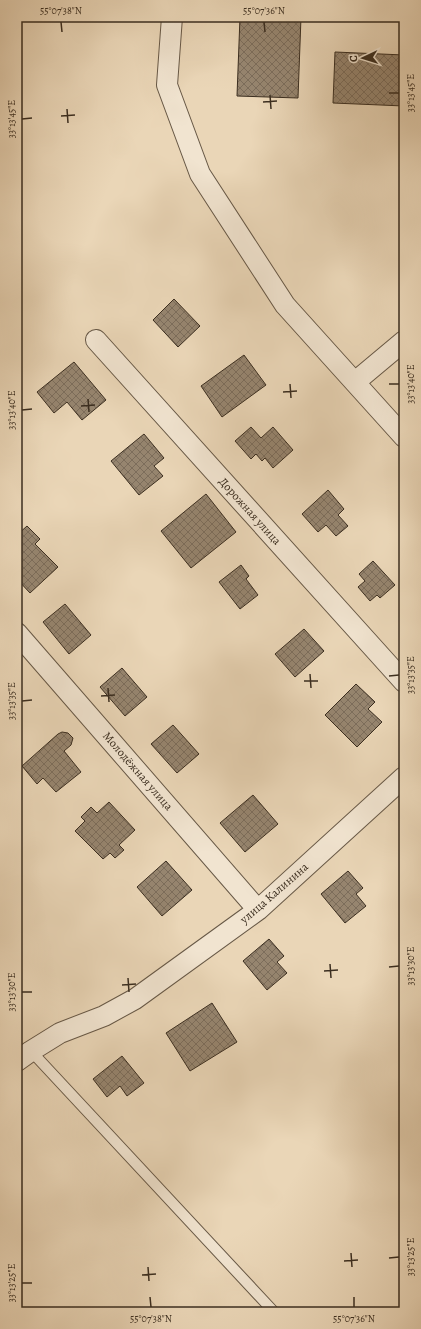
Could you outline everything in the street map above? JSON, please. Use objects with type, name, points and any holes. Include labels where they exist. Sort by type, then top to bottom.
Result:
[{"type":"street","points":[[172,17],[167,85],[200,174],[285,305],[404,437]]},
{"type":"street","name":"Дорожная улица","points":[[96,340],[404,682]]},
{"type":"street","points":[[355,382],[404,341]]},
{"type":"street","name":"Молодёжная улица","points":[[17,633],[258,910]]},
{"type":"street","name":"улица Калинина","points":[[24,1056],[60,1033],[104,1016],[135,999],[258,910],[404,777]]},
{"type":"lane","points":[[24,1056],[274,1312]]},
{"type":"building","points":[[240,17],[301,17],[298,98],[237,96]]},
{"type":"building","points":[[335,52],[404,55],[404,106],[333,103]]},
{"type":"building","points":[[174,299],[200,326],[178,347],[153,320]]},
{"type":"building","points":[[244,355],[266,385],[222,417],[201,386]]},
{"type":"building","points":[[74,362],[106,400],[82,420],[67,402],[54,413],[37,392]]},
{"type":"building","points":[[251,427],[261,438],[273,427],[293,450],[273,468],[265,458],[262,461],[256,454],[251,459],[235,441]]},
{"type":"building","points":[[144,434],[164,458],[154,466],[163,476],[139,495],[111,461]]},
{"type":"building","points":[[328,490],[344,509],[338,515],[348,526],[336,536],[326,525],[318,532],[302,514]]},
{"type":"building","points":[[206,494],[236,532],[191,568],[161,531]]},
{"type":"building","points":[[27,526],[40,539],[35,544],[58,567],[30,593],[17,579],[17,535]]},
{"type":"building","points":[[373,561],[395,585],[380,598],[377,595],[370,601],[358,587],[365,581],[359,574]]},
{"type":"building","points":[[241,565],[249,576],[246,579],[258,595],[240,609],[219,582]]},
{"type":"building","points":[[65,604],[91,635],[69,654],[43,622]]},
{"type":"building","points":[[304,629],[324,651],[295,677],[275,654]]},
{"type":"building","points":[[122,668],[147,697],[125,716],[100,687]]},
{"type":"building","points":[[356,684],[375,702],[368,709],[382,722],[357,747],[325,715]]},
{"type":"building","points":[[173,725],[199,754],[177,773],[151,744]]},
{"type":"building","points":[[62,732],[68,733],[73,738],[71,745],[64,751],[81,772],[56,792],[43,778],[37,784],[22,766]]},
{"type":"building","points":[[253,795],[278,824],[245,852],[220,823]]},
{"type":"building","points":[[109,802],[135,830],[119,845],[124,850],[115,858],[110,853],[103,859],[75,831],[85,821],[81,817],[91,807],[97,813]]},
{"type":"building","points":[[166,861],[192,890],[162,916],[137,887]]},
{"type":"building","points":[[348,871],[363,888],[356,894],[366,906],[345,923],[321,894]]},
{"type":"building","points":[[269,939],[284,956],[277,962],[287,973],[267,990],[243,961]]},
{"type":"building","points":[[212,1003],[237,1042],[190,1071],[166,1033]]},
{"type":"building","points":[[122,1056],[144,1083],[127,1096],[120,1086],[107,1097],[93,1079]]}]
